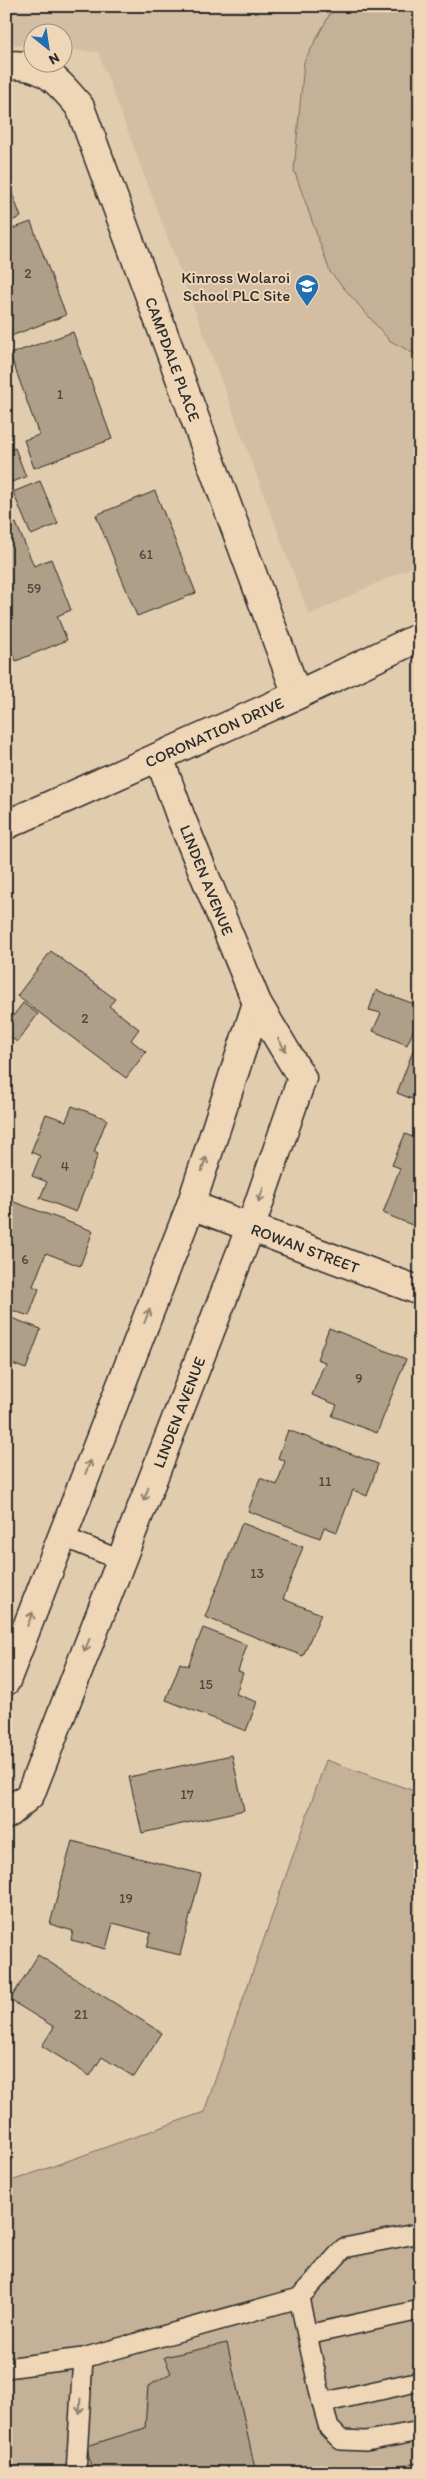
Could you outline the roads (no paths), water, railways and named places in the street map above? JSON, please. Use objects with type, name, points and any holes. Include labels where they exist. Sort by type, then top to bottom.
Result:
[{"type":"street","name":"CAMPDALE PLACE","points":[[6,66],[40,68],[62,86],[80,107],[297,695]]},
{"type":"street","name":"CORONATION DRIVE","points":[[6,825],[297,695],[420,637]]},
{"type":"street","name":"LINDEN AVENUE","points":[[6,1815],[30,1794],[251,1226],[302,1078],[257,1003],[181,818],[159,757]]},
{"type":"street","points":[[6,1681],[191,1205],[257,1003]]},
{"type":"street","name":"ROWAN STREET","points":[[191,1205],[420,1291]]},
{"type":"lane","points":[[61,1536],[120,1560]]},
{"type":"lane","points":[[6,2368],[83,2358],[299,2298],[344,2248],[420,2233]]},
{"type":"lane","points":[[299,2298],[322,2403],[330,2428],[341,2440],[366,2441],[420,2431]]},
{"type":"lane","points":[[307,2334],[420,2310]]},
{"type":"lane","points":[[76,2473],[83,2358]]},
{"type":"lane","points":[[322,2403],[420,2381]]},
{"type":"place","name":"Kinross Wolaroi School PLC Site","points":[[307,307]]}]
